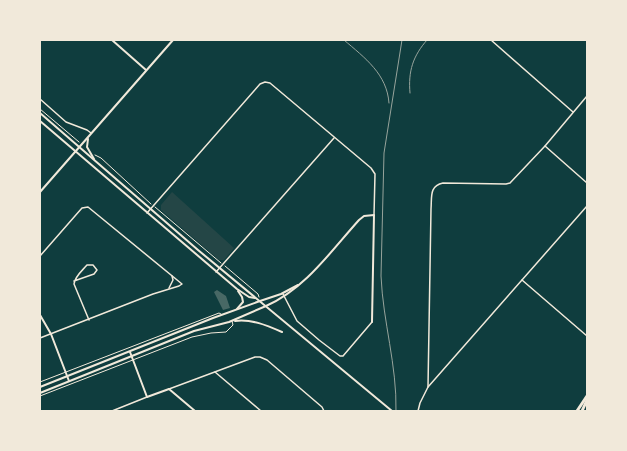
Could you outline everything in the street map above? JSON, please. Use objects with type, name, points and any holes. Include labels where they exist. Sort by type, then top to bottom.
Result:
[{"type":"highway","points":[[577,411],[587,396]]},
{"type":"highway","points":[[582,411],[587,400]]},
{"type":"main road","points":[[112,40],[146,70]]},
{"type":"main road","points":[[40,192],[173,40]]},
{"type":"main road","points":[[40,113],[220,268],[258,297],[260,301],[392,411]]},
{"type":"main road","points":[[40,121],[237,289],[249,297],[258,297]]},
{"type":"main road","points":[[90,136],[87,147],[96,162]]},
{"type":"main road","points":[[40,393],[194,331],[231,321],[266,306],[304,282],[359,220],[364,216],[374,214],[372,322]]},
{"type":"main road","points":[[236,310],[243,302],[237,289]]},
{"type":"main road","points":[[40,387],[223,314],[260,301],[283,295]]},
{"type":"main road","points":[[40,315],[51,334],[69,381]]},
{"type":"main road","points":[[231,321],[263,323],[282,332]]},
{"type":"main road","points":[[130,352],[147,397],[169,389],[195,411]]},
{"type":"street","points":[[491,40],[573,112]]},
{"type":"street","points":[[147,213],[260,84],[265,82],[273,86],[371,168],[375,174],[374,214]]},
{"type":"street","points":[[428,387],[431,209],[432,192],[435,185],[443,183],[506,184],[510,182],[544,146],[587,96]]},
{"type":"street","points":[[40,99],[66,122],[87,130],[92,134]]},
{"type":"street","points":[[216,272],[334,138]]},
{"type":"street","points":[[544,146],[587,183]]},
{"type":"street","points":[[418,411],[420,403],[428,387],[587,206]]},
{"type":"street","points":[[40,256],[82,208],[88,207],[182,284],[40,338]]},
{"type":"street","points":[[87,265],[93,265],[97,270],[94,274],[74,281],[87,265]]},
{"type":"street","points":[[169,288],[173,280],[172,276]]},
{"type":"street","points":[[522,280],[587,336]]},
{"type":"street","points":[[74,281],[89,320]]},
{"type":"street","points":[[283,295],[297,321],[340,356],[343,356],[372,322]]},
{"type":"street","points":[[169,389],[260,357],[267,360],[324,411]]},
{"type":"street","points":[[215,372],[261,411]]},
{"type":"street","points":[[112,411],[147,397]]},
{"type":"lane","points":[[40,382],[219,313],[223,314]]},
{"type":"lane","points":[[40,396],[192,337],[211,332],[226,332],[233,325],[231,321]]},
{"type":"lane","points":[[128,348],[130,352]]},
{"type":"path","points":[[40,109],[77,139]]},
{"type":"path","points":[[94,153],[153,206],[258,294],[258,297]]},
{"type":"shaded area","points":[[172,192],[234,248],[224,260],[219,260],[161,210],[161,205]]},
{"type":"building","points":[[217,290],[226,296],[230,308],[223,310],[214,292]]},
{"type":"railway","points":[[344,40],[374,67],[384,83],[389,103]]},
{"type":"railway","points":[[396,411],[396,394],[384,310],[381,276],[384,153],[402,40]]},
{"type":"railway","points":[[410,93],[412,64],[418,52],[427,40]]}]
